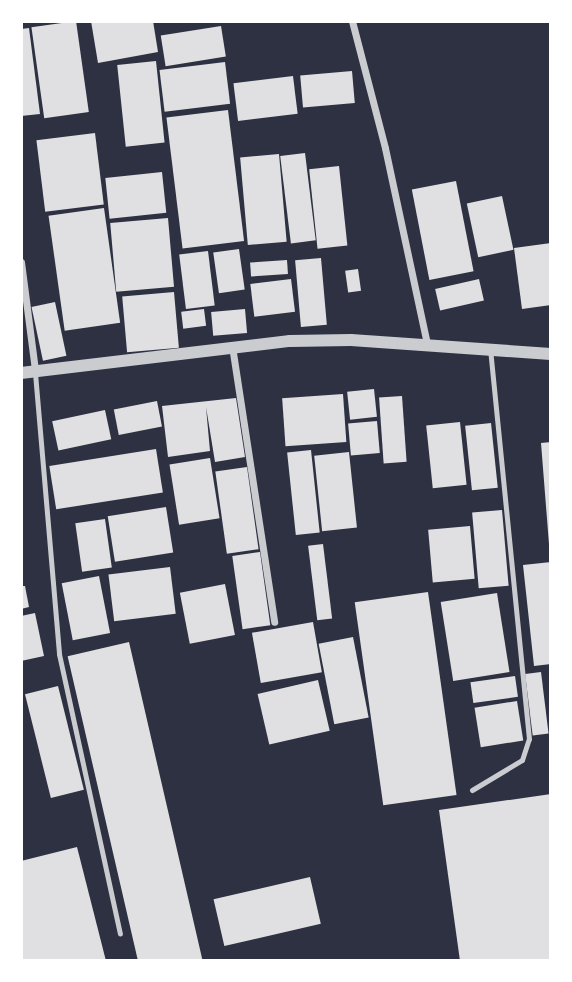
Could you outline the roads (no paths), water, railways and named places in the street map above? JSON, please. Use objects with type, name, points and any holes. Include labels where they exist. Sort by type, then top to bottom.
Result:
[{"type":"street","points":[[352,21],[385,148],[427,344]]},
{"type":"street","points":[[21,262],[35,370]]},
{"type":"street","points":[[21,373],[232,346],[351,340],[551,354]]},
{"type":"street","points":[[232,346],[274,622]]},
{"type":"lane","points":[[472,790],[522,760],[529,739],[490,349]]},
{"type":"lane","points":[[35,370],[58,654],[120,933]]}]
